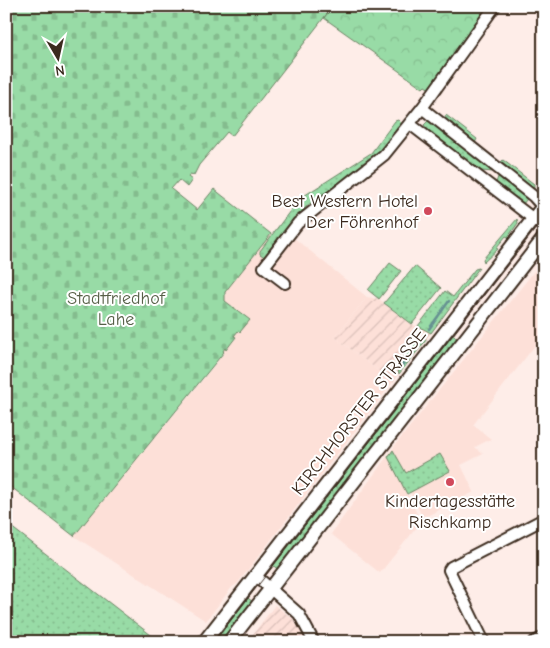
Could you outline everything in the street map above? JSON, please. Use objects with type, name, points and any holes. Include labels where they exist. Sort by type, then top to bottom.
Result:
[{"type":"main road","name":"KIRCHHORSTER STRASSE","points":[[204,642],[543,207]]},
{"type":"main road","points":[[229,642],[544,238]]},
{"type":"street","points":[[286,284],[264,267],[294,229],[384,155],[422,108],[495,6]]},
{"type":"street","points":[[422,108],[500,169],[543,207]]},
{"type":"street","points":[[410,124],[544,227]]},
{"type":"street","points":[[484,642],[449,570],[451,567],[544,519]]},
{"type":"street","points":[[256,575],[298,614],[314,642]]},
{"type":"street","points":[[534,642],[544,637]]},
{"type":"shaded area","points":[[271,234],[282,243],[289,234],[367,297],[335,337],[393,382],[237,584],[232,587],[206,621],[74,536],[200,383],[224,353],[222,351],[225,348],[227,349],[236,338],[234,336],[249,319],[225,301],[225,292]]},
{"type":"shaded area","points":[[544,259],[544,334],[473,425],[491,439],[475,447],[483,454],[461,465],[474,492],[429,515],[422,516],[410,492],[407,493],[421,522],[380,573],[331,534],[396,444]]},
{"type":"shaded area","points":[[367,297],[379,299],[412,324],[431,333],[393,382],[335,337]]},
{"type":"shaded area","points":[[275,605],[293,619],[307,642],[247,642]]},
{"type":"green space","name":"Stadtfriedhof Lahe","points":[[6,6],[333,6],[232,136],[227,132],[199,165],[194,175],[190,174],[188,177],[192,180],[187,187],[179,180],[171,189],[197,210],[214,189],[271,234],[225,292],[225,301],[250,320],[240,332],[238,331],[234,336],[236,337],[226,350],[225,348],[224,352],[74,536],[6,483]]},
{"type":"green space","points":[[333,6],[488,6],[430,89],[425,86],[423,88],[324,18]]},
{"type":"green space","points":[[446,115],[477,139],[475,143],[443,120]]},
{"type":"green space","points":[[398,120],[402,124],[397,136],[387,147],[374,159],[314,200],[304,209],[266,258],[260,254],[260,251],[299,199],[371,153],[395,121]]},
{"type":"green space","points":[[429,120],[494,170],[494,172],[481,171],[430,132],[424,125]]},
{"type":"green space","points":[[503,160],[534,184],[534,190],[500,163]]},
{"type":"green space","points":[[498,177],[503,177],[527,199],[522,205],[496,183]]},
{"type":"green space","points":[[517,219],[518,223],[508,237],[506,236],[496,248],[498,249],[484,262],[483,259]]},
{"type":"green space","points":[[390,263],[401,271],[379,299],[368,290]]},
{"type":"green space","points":[[415,266],[441,288],[412,324],[384,303]]},
{"type":"green space","points":[[479,268],[431,333],[418,326],[445,291],[453,297],[475,269]]},
{"type":"green space","points":[[450,333],[458,339],[279,570],[271,564]]},
{"type":"green space","points":[[427,339],[399,374],[397,364],[415,342]]},
{"type":"green space","points":[[393,450],[406,473],[440,454],[450,471],[407,494],[388,457]]},
{"type":"green space","points":[[6,523],[160,642],[6,642]]},
{"type":"green space","points":[[244,595],[253,602],[223,642],[208,642]]},
{"type":"waterway","points":[[429,329],[449,301]]},
{"type":"waterway","points":[[400,368],[420,343]]},
{"type":"tram line","points":[[214,642],[544,218]]},
{"type":"place","name":"Best Western Hotel Der Föhrenhof","points":[[428,211]]},
{"type":"place","name":"Kindertagesstätte Rischkamp","points":[[450,482]]}]
